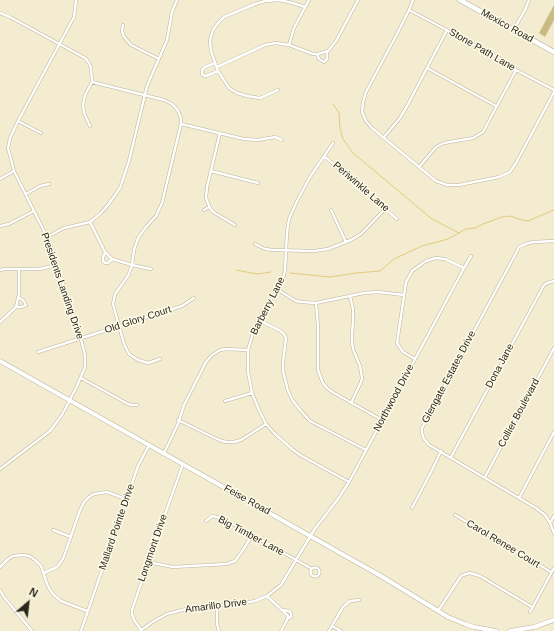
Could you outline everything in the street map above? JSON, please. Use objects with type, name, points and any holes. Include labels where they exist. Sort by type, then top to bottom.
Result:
[{"type":"main road","name":"Mexico Road","points":[[460,0],[554,52]]},
{"type":"main road","name":"Feise Road","points":[[0,361],[381,576],[448,617],[465,624],[496,631]]},
{"type":"main road","points":[[510,631],[534,627],[554,620]]},
{"type":"street","name":"Presidents Landing Drive","points":[[0,469],[50,431],[62,415],[81,378],[85,366],[81,339],[48,237],[14,171],[8,148],[10,138],[18,121],[74,17],[76,0]]},
{"type":"street","points":[[48,237],[64,228],[90,222],[108,206],[120,188],[129,161],[144,95],[167,40],[172,12],[177,0]]},
{"type":"street","points":[[278,90],[260,98],[247,96],[229,88],[215,63],[211,51],[210,40],[213,30],[224,17],[266,1],[279,0],[305,7]]},
{"type":"street","points":[[289,45],[294,28],[309,0]]},
{"type":"street","points":[[215,63],[205,67],[202,70],[202,74],[206,76],[265,45],[276,43],[289,45],[313,54],[327,51],[336,41],[358,0]]},
{"type":"street","points":[[413,0],[410,10],[366,92],[362,112],[366,121],[372,128],[436,181],[447,185],[459,185],[499,177],[510,172],[554,91]]},
{"type":"street","points":[[514,30],[529,0]]},
{"type":"street","name":"Stone Path Lane","points":[[410,10],[496,56],[516,70],[554,91]]},
{"type":"street","points":[[0,13],[85,58],[89,63],[92,72],[92,82],[85,95],[83,105],[84,113],[90,126]]},
{"type":"street","points":[[123,25],[122,31],[124,37],[131,45],[159,59]]},
{"type":"street","points":[[384,137],[408,106],[447,30]]},
{"type":"street","points":[[317,54],[324,62],[327,59],[327,51]]},
{"type":"street","points":[[427,68],[496,106]]},
{"type":"street","points":[[419,166],[436,147],[444,143],[473,138],[483,132],[516,70]]},
{"type":"street","points":[[92,82],[164,100],[176,107],[180,118],[181,124],[162,203],[156,216],[138,238],[128,276],[115,294],[113,300],[124,344],[131,356],[148,363],[160,359]]},
{"type":"street","points":[[18,121],[41,133]]},
{"type":"street","points":[[181,124],[244,139],[258,140],[275,138],[282,140]]},
{"type":"street","points":[[220,133],[207,187],[206,198],[209,207],[216,214],[235,225]]},
{"type":"street","name":"Barberry Lane","points":[[333,143],[296,201],[289,219],[286,232],[285,271],[278,290],[267,304],[253,333],[248,350],[248,372],[252,393],[266,424],[282,441],[300,455],[349,482]]},
{"type":"street","name":"Periwinkle Lane","points":[[324,156],[397,220]]},
{"type":"street","points":[[0,179],[14,171]]},
{"type":"street","points":[[211,171],[258,183]]},
{"type":"street","points":[[26,194],[40,186],[49,184]]},
{"type":"street","points":[[204,210],[209,207]]},
{"type":"street","points":[[255,244],[265,248],[286,251],[314,251],[328,249],[361,234],[385,209]]},
{"type":"street","points":[[331,210],[346,242]]},
{"type":"street","points":[[0,226],[8,224],[34,211]]},
{"type":"street","points":[[90,222],[106,252],[112,259],[151,269]]},
{"type":"street","name":"Glengate Estates Drive","points":[[554,241],[533,242],[519,247],[422,428],[424,439],[429,445],[536,508],[545,515],[554,533]]},
{"type":"street","points":[[106,252],[103,261],[108,263],[112,259]]},
{"type":"street","name":"Northwood Drive","points":[[310,536],[349,482],[471,256]]},
{"type":"street","points":[[415,359],[403,352],[397,343],[406,282],[412,271],[426,261],[436,258],[445,259],[464,268]]},
{"type":"street","points":[[0,270],[40,269],[57,265]]},
{"type":"street","points":[[0,322],[16,307],[19,270]]},
{"type":"street","name":"Dona Jane","points":[[451,457],[544,285],[554,281]]},
{"type":"street","points":[[278,290],[296,301],[302,302],[316,302],[364,293],[378,292],[404,295]]},
{"type":"street","points":[[350,296],[353,320],[353,349],[360,366],[362,378],[351,403]]},
{"type":"street","points":[[16,307],[26,306],[24,301],[18,297]]},
{"type":"street","name":"Old Glory Court","points":[[38,352],[182,306],[194,298]]},
{"type":"street","points":[[316,302],[319,373],[323,383],[328,389],[382,420]]},
{"type":"street","points":[[258,320],[279,330],[286,338],[283,371],[288,391],[293,401],[301,411],[310,420],[366,450]]},
{"type":"street","name":"Collier Boulevard","points":[[485,477],[554,348]]},
{"type":"street","points":[[164,453],[184,405],[206,362],[212,355],[220,350],[248,350]]},
{"type":"street","points":[[81,378],[128,404],[137,405]]},
{"type":"street","points":[[225,401],[252,393]]},
{"type":"street","points":[[178,420],[226,442],[241,440],[266,424]]},
{"type":"street","points":[[519,498],[554,432]]},
{"type":"street","name":"Mallard Pointe Drive","points":[[81,631],[138,466],[149,445]]},
{"type":"street","points":[[412,508],[441,451]]},
{"type":"street","name":"Longmont Drive","points":[[141,630],[134,620],[132,610],[183,464]]},
{"type":"street","points":[[44,573],[52,570],[63,559],[84,502],[94,494],[107,492],[126,499]]},
{"type":"street","name":"Carol Renee Court","points":[[455,515],[551,572]]},
{"type":"street","name":"Big Timber Lane","points":[[206,521],[210,517],[215,516],[224,519],[312,569]]},
{"type":"street","points":[[550,523],[554,516]]},
{"type":"street","points":[[53,530],[71,537]]},
{"type":"street","points":[[148,562],[173,567],[226,564],[234,561],[252,535]]},
{"type":"street","name":"Amarillo Drive","points":[[141,630],[167,614],[195,607],[240,604],[255,601],[267,596],[281,585],[310,536]]},
{"type":"street","points":[[0,567],[13,556],[29,556],[41,566],[50,590],[61,601],[87,611]]},
{"type":"street","points":[[530,612],[554,568]]},
{"type":"street","points":[[438,610],[459,579],[463,575],[470,573],[480,576],[532,607]]},
{"type":"street","points":[[0,590],[32,631]]},
{"type":"street","points":[[267,596],[288,616],[288,619],[281,631]]},
{"type":"street","points":[[329,631],[343,607],[350,601],[359,600]]},
{"type":"street","points":[[216,605],[219,631]]},
{"type":"street","points":[[332,626],[341,631]]},
{"type":"shaded area","points":[[554,5],[554,20],[545,37],[539,33]]},
{"type":"waterway","points":[[333,104],[339,113],[340,128],[343,139],[353,153],[432,219],[459,233]]},
{"type":"waterway","points":[[290,273],[330,277],[380,271],[394,259],[422,246],[448,239],[466,229],[475,228],[502,217],[510,216],[528,221],[554,210]]},
{"type":"waterway","points":[[236,270],[257,274],[271,272]]}]
